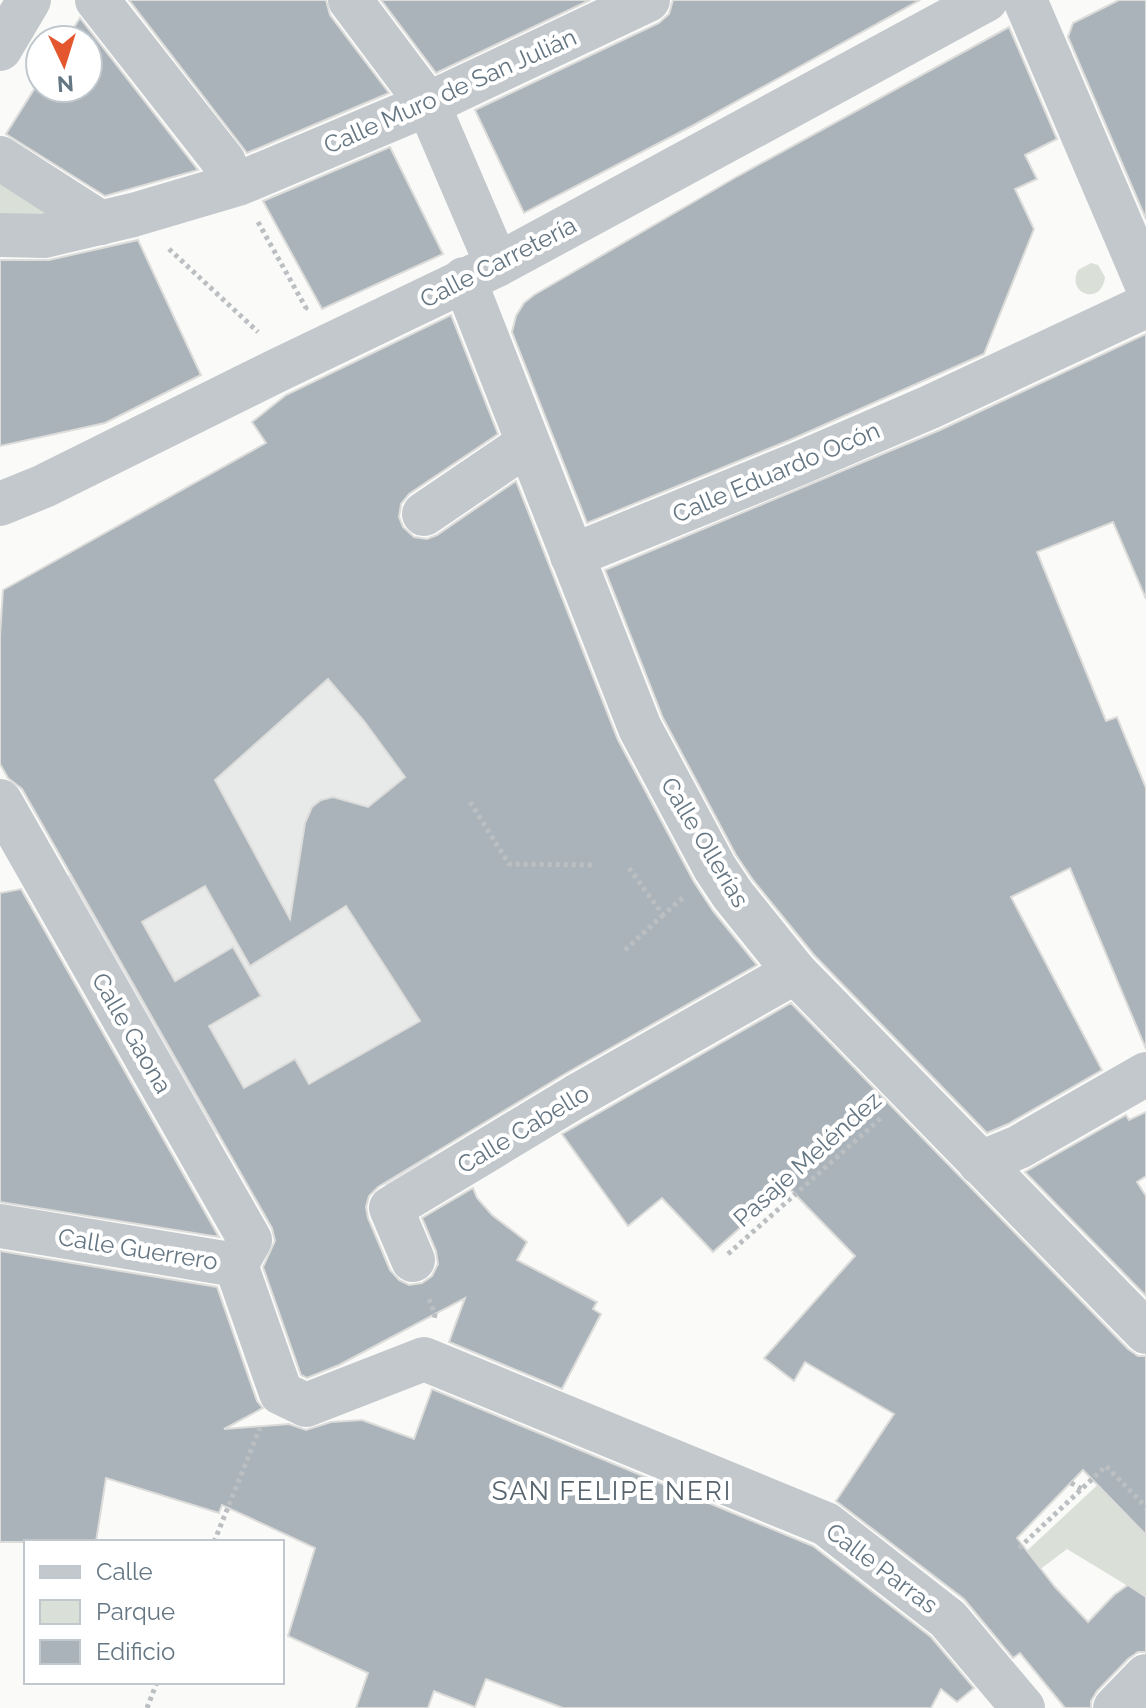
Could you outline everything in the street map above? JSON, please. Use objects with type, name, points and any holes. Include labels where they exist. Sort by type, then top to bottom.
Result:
[{"type":"street","points":[[0,49],[29,0]]},
{"type":"street","points":[[97,0],[238,175]]},
{"type":"street","name":"Calle Ollerías","points":[[350,0],[428,104],[480,272],[527,444],[640,728],[715,868],[795,972],[1146,1332]]},
{"type":"street","name":"Calle Muro de San Julián","points":[[120,218],[428,104],[648,0]]},
{"type":"street","name":"Calle Carretería","points":[[0,504],[44,486],[480,272],[986,0]]},
{"type":"street","points":[[1025,0],[1146,283]]},
{"type":"street","points":[[0,158],[120,218]]},
{"type":"street","points":[[0,235],[44,236],[120,218]]},
{"type":"street","name":"Calle Eduardo Ocón","points":[[572,556],[800,463],[1146,306]]},
{"type":"street","points":[[424,514],[527,444]]},
{"type":"street","name":"Calle Gaona","points":[[0,801],[250,1240],[236,1265]]},
{"type":"street","name":"Calle Cabello","points":[[413,1260],[391,1208],[575,1097],[795,972]]},
{"type":"street","points":[[980,1163],[1019,1147],[1146,1074]]},
{"type":"street","name":"Calle Guerrero","points":[[0,1226],[236,1265],[281,1393],[306,1405],[432,1362]]},
{"type":"street","name":"Calle Parras","points":[[432,1362],[826,1524],[948,1619],[1023,1708]]},
{"type":"street","points":[[1115,1708],[1146,1676]]},
{"type":"path","points":[[238,175],[306,308],[294,314]]},
{"type":"path","points":[[120,218],[259,333],[263,341]]},
{"type":"path","points":[[259,333],[270,327]]},
{"type":"path","points":[[470,802],[509,864],[593,865]]},
{"type":"path","points":[[629,868],[663,915]]},
{"type":"path","points":[[625,950],[715,868]]},
{"type":"path","name":"Pasaje Meléndez","points":[[728,1254],[911,1091]]},
{"type":"path","points":[[413,1260],[435,1314],[432,1362]]},
{"type":"path","points":[[215,1540],[254,1443]]},
{"type":"path","points":[[1019,1548],[1106,1466],[1146,1507]]},
{"type":"path","points":[[1071,1483],[1082,1489]]},
{"type":"path","points":[[147,1708],[156,1684]]},
{"type":"shaded area","points":[[328,679],[405,777],[372,804],[431,880],[424,1149],[435,1166],[390,1195],[345,1104],[341,1106],[325,1074],[205,1140],[62,880]]},
{"type":"green space","points":[[0,175],[66,214],[0,221]]},
{"type":"green space","points":[[1091,263],[1098,265],[1105,277],[1098,292],[1086,294],[1080,291],[1076,279],[1078,270]]},
{"type":"green space","points":[[1106,1477],[1146,1516],[1146,1597],[1067,1549],[1030,1577],[1015,1562]]},
{"type":"building","points":[[129,0],[326,0],[330,15],[389,93],[247,153]]},
{"type":"building","points":[[381,0],[590,0],[436,73]]},
{"type":"building","points":[[673,0],[920,0],[692,126],[524,213],[475,110],[659,23],[669,14]]},
{"type":"building","points":[[1119,0],[1146,0],[1146,219],[1068,37],[1073,23]]},
{"type":"building","points":[[1009,27],[1057,139],[1025,155],[1037,179],[1015,189],[1034,229],[984,354],[790,440],[587,523],[512,332],[516,316],[524,303],[738,176]]},
{"type":"building","points":[[104,49],[198,170],[105,196],[6,134],[25,104],[104,104]]},
{"type":"building","points":[[390,147],[443,254],[322,309],[263,201]]},
{"type":"building","points":[[138,240],[201,375],[105,423],[0,446],[0,260],[49,260]]},
{"type":"building","points":[[451,315],[498,434],[409,494],[401,504],[399,517],[403,527],[414,537],[427,539],[437,535],[516,481],[618,740],[694,882],[757,965],[563,1075],[378,1187],[369,1196],[366,1207],[368,1218],[390,1270],[409,1285],[422,1283],[432,1276],[438,1264],[422,1218],[473,1188],[477,1198],[492,1215],[527,1242],[517,1260],[597,1302],[593,1309],[601,1314],[562,1389],[449,1342],[465,1298],[339,1365],[307,1378],[301,1375],[263,1267],[275,1241],[272,1228],[22,789],[8,778],[0,764],[3,590],[266,443],[252,422],[286,395]],"holes":[[[328,679],[405,777],[368,807],[333,797],[321,800],[312,807],[305,823],[290,919],[215,780]],[[205,886],[250,966],[346,906],[420,1021],[309,1084],[295,1059],[244,1088],[209,1026],[261,996],[233,947],[175,981],[142,922]]]},
{"type":"building","points":[[1146,334],[1146,599],[1113,522],[1037,552],[1106,721],[1117,717],[1146,788],[1146,1049],[1070,868],[1011,897],[1102,1070],[987,1133],[814,955],[736,855],[663,718],[605,570],[940,430]]},
{"type":"building","points":[[21,889],[219,1237],[0,1202],[0,893]]},
{"type":"building","points":[[791,1003],[1128,1349],[1138,1356],[1146,1356],[1146,1535],[1083,1470],[1017,1538],[1055,1587],[1088,1622],[1128,1585],[1146,1597],[1146,1652],[1138,1652],[1128,1659],[1097,1691],[1091,1708],[1065,1708],[1020,1653],[1013,1658],[964,1599],[836,1501],[894,1414],[805,1362],[794,1381],[764,1358],[855,1256],[787,1186],[713,1252],[662,1198],[628,1226],[562,1134]]},
{"type":"building","points":[[1146,1112],[1146,1176],[1137,1182],[1146,1196],[1146,1296],[1025,1172],[1126,1115],[1129,1120]]},
{"type":"building","points":[[0,1251],[217,1287],[257,1401],[263,1408],[224,1429],[289,1424],[306,1430],[331,1422],[362,1420],[414,1439],[432,1389],[813,1546],[931,1637],[974,1688],[957,1702],[941,1689],[931,1708],[563,1708],[486,1679],[475,1707],[434,1691],[428,1708],[356,1708],[368,1673],[288,1636],[315,1548],[222,1505],[219,1513],[106,1478],[96,1540],[0,1542]]},
{"type":"district","name":"SAN FELIPE NERI","points":[[612,1491]]}]
